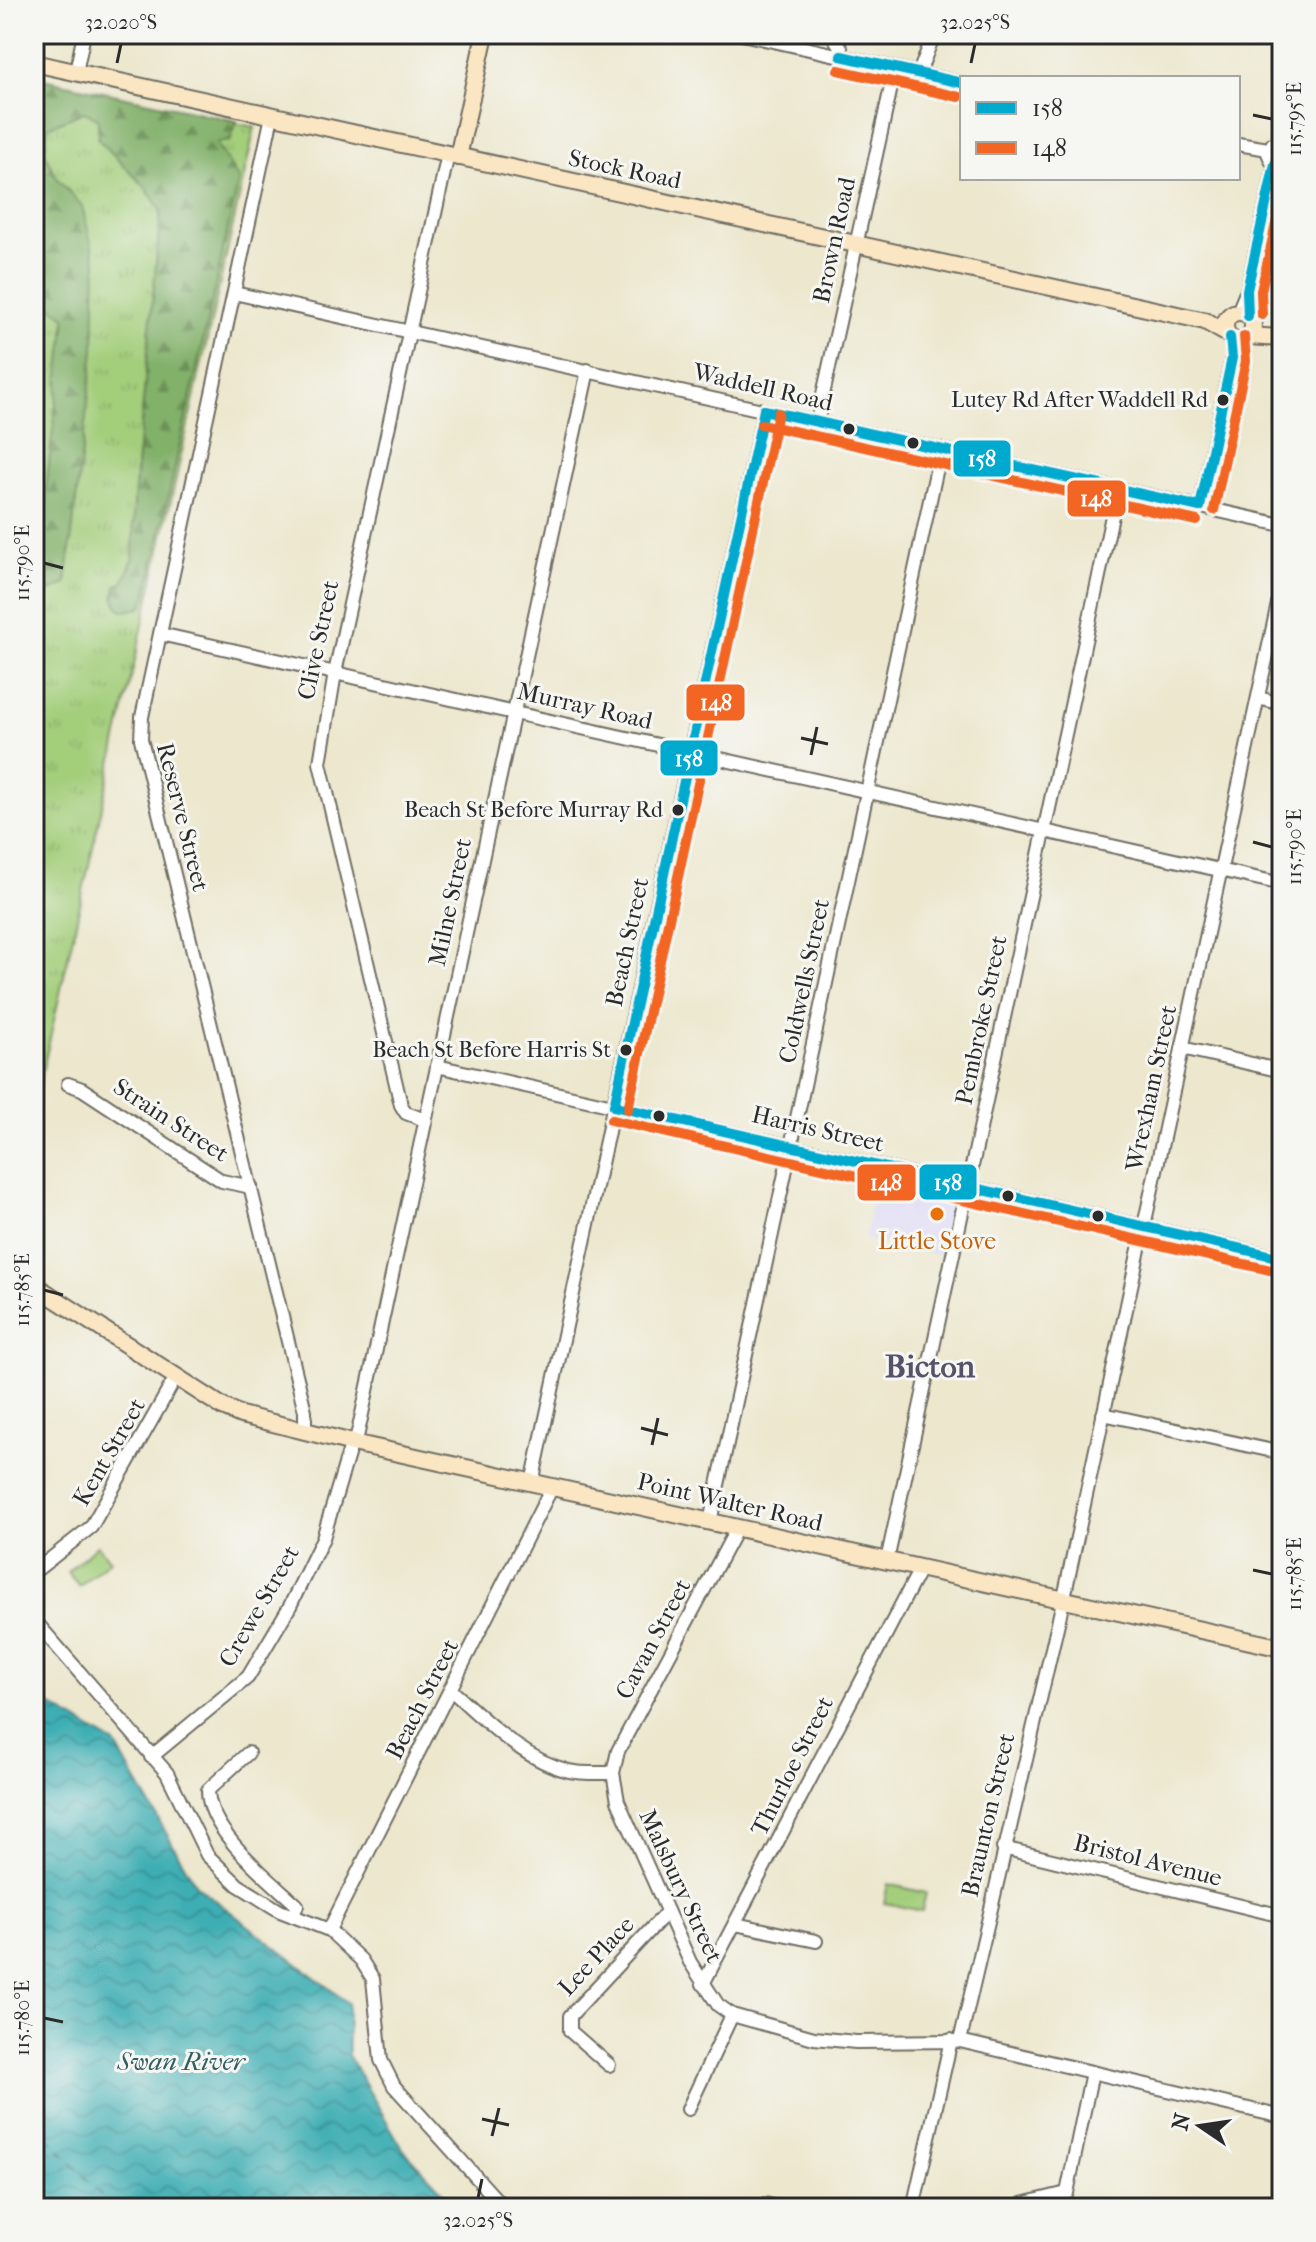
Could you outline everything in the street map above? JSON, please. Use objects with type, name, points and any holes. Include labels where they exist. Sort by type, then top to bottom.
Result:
[{"type":"street","points":[[76,72],[84,34]]},
{"type":"street","name":"Clive Street","points":[[425,1120],[406,1113],[401,1105],[321,780],[322,740],[410,332],[485,34]]},
{"type":"street","points":[[742,34],[960,83]]},
{"type":"street","points":[[832,34],[841,48],[841,56]]},
{"type":"street","points":[[919,73],[934,34]]},
{"type":"street","name":"Stock Road","points":[[34,63],[1277,337]]},
{"type":"street","name":"Brown Road","points":[[817,422],[895,69]]},
{"type":"street","name":"Reserve Street","points":[[272,116],[142,717],[141,739],[305,1411],[305,1432]]},
{"type":"street","points":[[1200,507],[1278,164],[1268,156],[1268,149],[1282,140]]},
{"type":"street","points":[[1240,144],[1268,149]]},
{"type":"street","name":"Waddell Road","points":[[234,293],[1282,525]]},
{"type":"street","name":"Milne Street","points":[[353,1443],[588,370]]},
{"type":"street","name":"Beach Street","points":[[532,1483],[764,410]]},
{"type":"street","name":"Coldwells Street","points":[[710,1522],[941,449]]},
{"type":"street","name":"Pembroke Street","points":[[887,1561],[1118,488]]},
{"type":"street","name":"Wrexham Street","points":[[1062,1599],[1282,585]]},
{"type":"street","name":"Murray Road","points":[[160,634],[1282,884]]},
{"type":"street","points":[[1258,698],[1282,704]]},
{"type":"street","points":[[1182,1048],[1282,1071]]},
{"type":"street","name":"Harris Street","points":[[437,1066],[1282,1258]]},
{"type":"street","name":"Strain Street","points":[[68,1084],[82,1089],[222,1181],[251,1187]]},
{"type":"street","name":"Point Walter Road","points":[[34,1285],[241,1415],[353,1443],[1282,1648]]},
{"type":"street","name":"Kent Street","points":[[34,1572],[91,1527],[176,1377]]},
{"type":"street","points":[[1103,1414],[1282,1453]]},
{"type":"street","name":"Crewe Street","points":[[151,1757],[248,1677],[290,1606],[323,1538],[353,1443]]},
{"type":"street","name":"Beach Street","points":[[329,1930],[552,1487]]},
{"type":"street","name":"Cavan Street","points":[[613,1773],[618,1751],[737,1528]]},
{"type":"street","name":"Thurloe Street","points":[[703,1984],[920,1569]]},
{"type":"street","name":"Braunton Street","points":[[913,2208],[1062,1599]]},
{"type":"street","points":[[34,1620],[167,1773],[207,1855],[238,1885],[293,1916],[329,1930],[361,1960],[373,1979],[381,2060],[394,2086],[504,2208]]},
{"type":"street","points":[[451,1690],[504,1737],[550,1764],[570,1771],[613,1773]]},
{"type":"street","points":[[248,1753],[208,1790],[208,1806],[239,1850],[297,1905],[293,1916]]},
{"type":"street","name":"Malsbury Street","points":[[613,1773],[618,1801],[667,1912],[703,1984],[718,2005],[732,2015]]},
{"type":"street","name":"Bristol Avenue","points":[[1003,1848],[1282,1916]]},
{"type":"street","name":"Lee Place","points":[[609,2065],[570,2031],[570,2016],[667,1912]]},
{"type":"street","points":[[735,1924],[816,1941]]},
{"type":"street","points":[[688,2109],[732,2015],[814,2038],[856,2042],[955,2041],[1282,2117]]},
{"type":"street","points":[[1022,2204],[1067,2193],[1092,2072]]},
{"type":"street","points":[[765,2204],[781,2208]]},
{"type":"shaded area","points":[[875,1183],[950,1200],[939,1255],[865,1239]]},
{"type":"green space","points":[[34,77],[237,121],[230,141],[216,143],[239,180],[146,597],[141,608],[124,611],[118,607],[114,597],[116,585],[123,583],[133,559],[134,499],[161,210],[144,186],[98,139],[98,118],[84,112],[48,127],[45,152],[56,177],[82,206],[96,263],[94,351],[66,584],[46,593],[37,566],[66,318],[52,307],[34,315]]},
{"type":"green space","points":[[34,81],[255,127],[34,1109]]},
{"type":"green space","points":[[97,1545],[110,1560],[79,1586],[67,1572]]},
{"type":"green space","points":[[888,1884],[926,1893],[922,1911],[884,1903]]},
{"type":"water","name":"Swan River","points":[[34,1695],[115,1744],[196,1885],[348,2003],[348,2055],[403,2149],[458,2208],[34,2208]]},
{"type":"ferry route","points":[[34,2122],[113,2208]]},
{"type":"transit line","name":"158","points":[[841,56],[960,83]]},
{"type":"transit line","name":"148","points":[[838,70],[959,97]]},
{"type":"transit line","name":"158","points":[[1248,316],[1247,290],[1275,164]]},
{"type":"transit line","name":"148","points":[[1262,315],[1261,291],[1282,197]]},
{"type":"transit line","name":"148","points":[[1214,510],[1246,361],[1244,336]]},
{"type":"transit line","name":"158","points":[[1200,507],[1232,358],[1230,337]]},
{"type":"transit line","name":"158","points":[[764,410],[1200,507]]},
{"type":"transit line","name":"158","points":[[614,1106],[764,410]]},
{"type":"transit line","name":"148","points":[[628,1109],[778,413]]},
{"type":"transit line","name":"148","points":[[761,424],[1197,521]]},
{"type":"transit line","name":"158","points":[[614,1106],[1282,1258]]},
{"type":"transit line","name":"148","points":[[611,1120],[1279,1272]]},
{"type":"place","name":"Lutey Rd After Waddell Rd","points":[[1223,400]]},
{"type":"place","name":"Beach St Before Murray Rd","points":[[678,810]]},
{"type":"place","name":"Beach St Before Harris St","points":[[626,1050]]},
{"type":"place","name":"Little Stove","points":[[937,1214]]},
{"type":"district","name":"Bicton","points":[[930,1366]]}]
